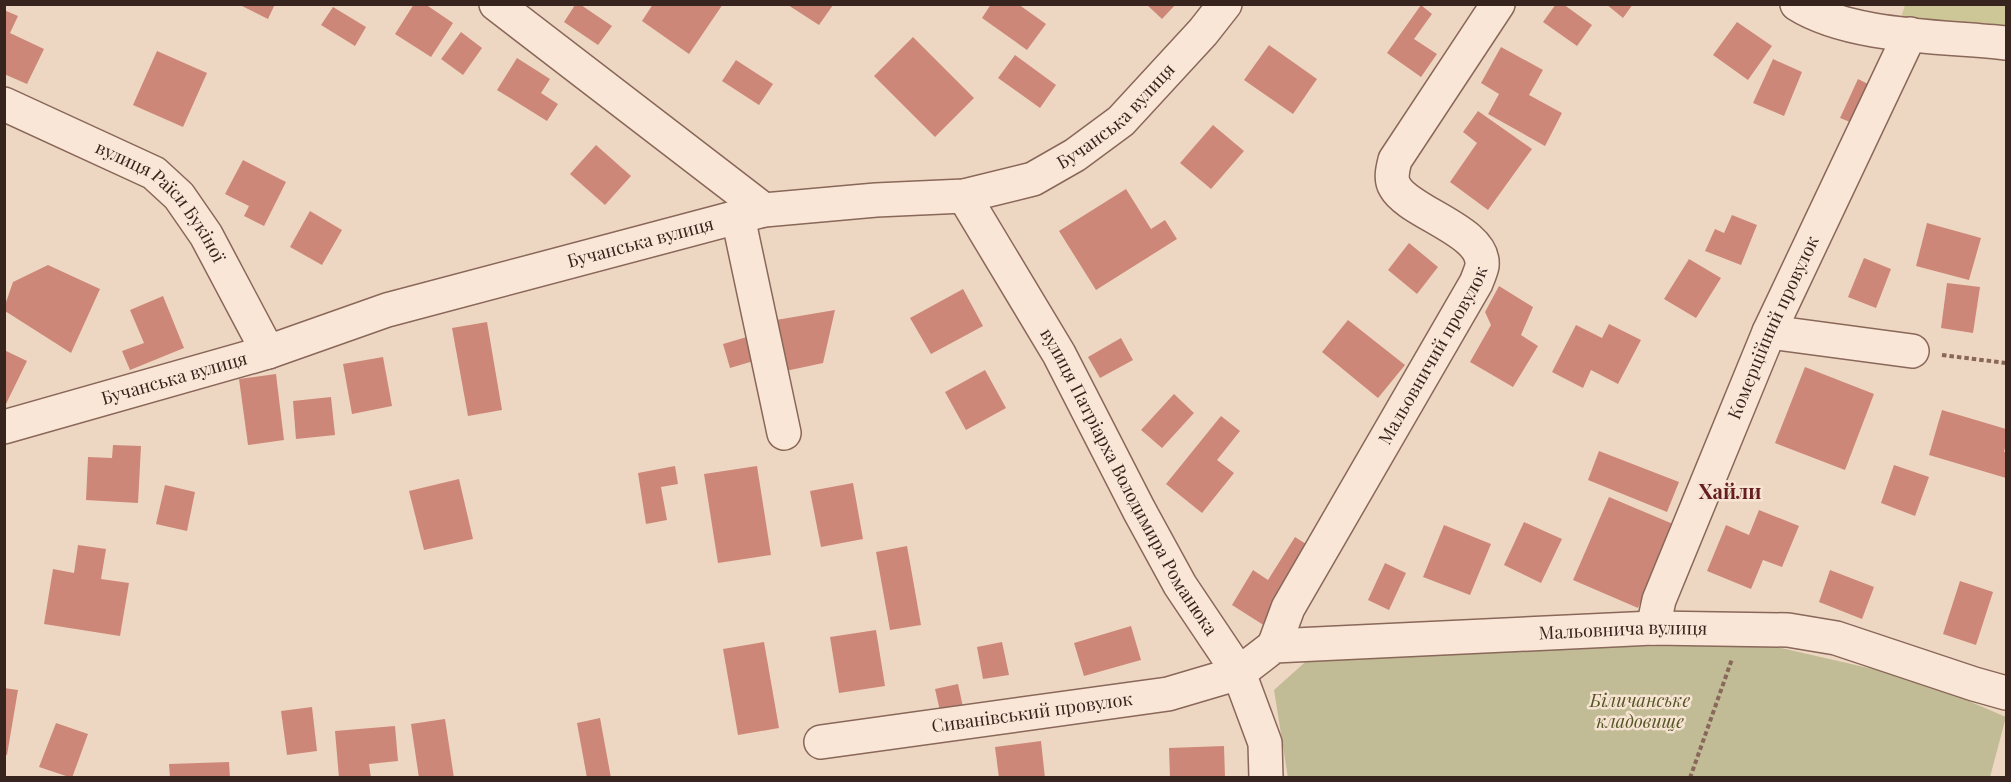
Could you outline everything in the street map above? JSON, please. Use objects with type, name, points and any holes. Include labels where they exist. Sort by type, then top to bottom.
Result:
[{"type":"street","points":[[496,4],[751,214],[784,433]]},
{"type":"street","name":"Бучанська вулиця","points":[[4,426],[268,352],[387,310],[751,214],[876,200],[964,196],[1033,178],[1076,155],[1121,121],[1203,32],[1225,4]]},
{"type":"street","name":"Мальовничий провулок","points":[[1274,646],[1288,608],[1476,284],[1482,265],[1479,252],[1469,239],[1406,197],[1395,187],[1392,173],[1395,160],[1498,4]]},
{"type":"street","points":[[1797,4],[1812,14],[1858,27],[2007,43]]},
{"type":"street","name":"Комерційний провулок","points":[[1653,628],[1659,600],[1769,332],[1910,34]]},
{"type":"street","name":"вулиця Раїси Букіної","points":[[4,104],[154,173],[179,196],[206,235],[268,352]]},
{"type":"street","name":"вулиця Патріарха Володимира Романюка","points":[[964,196],[1059,354],[1180,585],[1239,674],[1265,743],[1266,777]]},
{"type":"street","points":[[1769,332],[1912,351]]},
{"type":"street","name":"Мальовнича вулиця","points":[[1274,646],[1653,628],[1788,630],[1836,638],[2007,693]]},
{"type":"street","points":[[1239,674],[1274,646]]},
{"type":"street","name":"Сиванівський провулок","points":[[821,742],[1168,694],[1239,674]]},
{"type":"path","points":[[1912,351],[2007,363]]},
{"type":"path","points":[[1690,777],[1736,646],[1739,628]]},
{"type":"shaded area","points":[[1905,5],[2006,5],[2006,30],[1900,21]]},
{"type":"green space","name":"Біличанське кладовище","points":[[1486,647],[1777,647],[1873,669],[1943,690],[2006,717],[1990,777],[1288,778],[1274,690],[1312,656]]},
{"type":"building","points":[[238,4],[275,4],[268,19]]},
{"type":"building","points":[[414,4],[425,4],[453,23],[431,57],[395,34]]},
{"type":"building","points":[[653,4],[723,4],[689,54],[642,21]]},
{"type":"building","points":[[991,4],[1018,4],[1046,24],[1027,50],[982,18]]},
{"type":"building","points":[[1146,4],[1176,4],[1162,19]]},
{"type":"building","points":[[1556,4],[1563,4],[1592,25],[1577,46],[1543,22]]},
{"type":"building","points":[[1606,4],[1633,4],[1623,18]]},
{"type":"building","points":[[575,5],[581,5],[612,26],[598,45],[564,22]]},
{"type":"building","points":[[788,5],[833,5],[819,25]]},
{"type":"building","points":[[1421,5],[1432,14],[1414,39],[1437,54],[1421,77],[1387,53]]},
{"type":"building","points":[[333,7],[366,27],[355,46],[321,25]]},
{"type":"building","points":[[4,10],[18,16],[10,33],[44,49],[27,84],[4,74]]},
{"type":"building","points":[[1737,22],[1772,46],[1748,80],[1713,55]]},
{"type":"building","points":[[461,32],[482,48],[463,75],[441,59]]},
{"type":"building","points":[[913,37],[974,98],[935,137],[874,76]]},
{"type":"building","points":[[1269,45],[1317,79],[1293,114],[1244,80]]},
{"type":"building","points":[[1501,47],[1543,70],[1529,95],[1562,113],[1545,146],[1488,114],[1499,94],[1481,83]]},
{"type":"building","points":[[157,51],[207,73],[183,127],[133,105]]},
{"type":"building","points":[[1015,55],[1056,85],[1040,108],[998,78]]},
{"type":"building","points":[[517,58],[550,79],[541,93],[558,104],[547,121],[497,90]]},
{"type":"building","points":[[1773,59],[1802,72],[1784,116],[1753,103]]},
{"type":"building","points":[[736,60],[773,84],[759,105],[722,81]]},
{"type":"building","points":[[1858,79],[1872,86],[1855,124],[1840,118]]},
{"type":"building","points":[[1478,111],[1532,149],[1488,210],[1450,182],[1477,143],[1463,132]]},
{"type":"building","points":[[1213,125],[1244,151],[1211,189],[1180,163]]},
{"type":"building","points":[[596,145],[631,176],[605,205],[570,174]]},
{"type":"building","points":[[243,160],[286,182],[264,226],[244,216],[249,206],[225,194]]},
{"type":"building","points":[[1126,189],[1151,229],[1165,220],[1177,239],[1096,290],[1059,231]]},
{"type":"building","points":[[310,211],[342,230],[322,265],[290,247]]},
{"type":"building","points":[[1732,215],[1757,225],[1741,265],[1705,251],[1715,229],[1724,233]]},
{"type":"building","points":[[1927,223],[1981,238],[1969,280],[1916,266]]},
{"type":"building","points":[[1409,243],[1438,267],[1417,294],[1388,270]]},
{"type":"building","points":[[1864,258],[1891,269],[1876,308],[1848,297]]},
{"type":"building","points":[[1689,259],[1721,278],[1696,318],[1664,299]]},
{"type":"building","points":[[48,265],[100,289],[71,353],[5,311],[13,282]]},
{"type":"building","points":[[1947,283],[1980,287],[1973,333],[1941,328]]},
{"type":"building","points":[[1499,286],[1533,307],[1521,335],[1538,346],[1513,387],[1470,362],[1491,325],[1485,312]]},
{"type":"building","points":[[963,289],[983,326],[931,354],[910,318]]},
{"type":"building","points":[[163,296],[184,348],[130,370],[122,351],[144,343],[130,310]]},
{"type":"building","points":[[835,310],[823,363],[781,372],[770,321]]},
{"type":"building","points":[[1348,320],[1405,365],[1378,398],[1322,352]]},
{"type":"building","points":[[487,322],[502,410],[468,416],[452,328]]},
{"type":"building","points":[[1609,324],[1641,340],[1618,384],[1591,370],[1583,388],[1552,372],[1576,325],[1602,338]]},
{"type":"building","points":[[750,336],[757,360],[730,368],[723,344]]},
{"type":"building","points":[[1121,338],[1133,360],[1100,378],[1088,357]]},
{"type":"building","points":[[4,350],[27,361],[4,408]]},
{"type":"building","points":[[383,357],[392,406],[352,414],[343,364]]},
{"type":"building","points":[[1805,367],[1874,394],[1845,470],[1775,443]]},
{"type":"building","points":[[985,370],[1006,408],[966,430],[945,392]]},
{"type":"building","points":[[276,374],[284,440],[248,445],[239,379]]},
{"type":"building","points":[[1174,394],[1194,413],[1162,448],[1141,430]]},
{"type":"building","points":[[331,397],[335,435],[296,439],[293,401]]},
{"type":"building","points":[[1942,410],[2006,429],[2004,452],[2006,452],[2006,478],[1929,455]]},
{"type":"building","points":[[1221,416],[1240,431],[1217,460],[1234,473],[1202,513],[1166,484]]},
{"type":"building","points":[[113,445],[141,446],[138,503],[86,500],[88,457],[112,458]]},
{"type":"building","points":[[1599,451],[1679,482],[1667,512],[1588,480]]},
{"type":"building","points":[[1894,465],[1929,477],[1915,516],[1881,503]]},
{"type":"building","points":[[675,466],[678,484],[661,487],[667,520],[646,524],[638,473]]},
{"type":"building","points":[[757,466],[771,555],[718,563],[704,474]]},
{"type":"building","points":[[459,479],[473,539],[424,550],[409,491]]},
{"type":"building","points":[[853,483],[863,539],[821,547],[810,491]]},
{"type":"building","points":[[165,485],[195,492],[187,531],[156,524]]},
{"type":"building","points":[[1609,497],[1673,524],[1638,608],[1573,580]]},
{"type":"building","points":[[1759,510],[1799,526],[1782,567],[1763,560],[1751,589],[1707,571],[1726,525],[1749,535]]},
{"type":"building","points":[[1524,522],[1562,539],[1541,583],[1504,565]]},
{"type":"building","points":[[1444,525],[1491,544],[1470,595],[1423,577]]},
{"type":"building","points":[[1295,537],[1314,549],[1265,626],[1232,605],[1253,570],[1268,580]]},
{"type":"building","points":[[78,545],[106,549],[101,579],[129,583],[120,636],[44,624],[53,569],[74,573]]},
{"type":"building","points":[[907,546],[921,625],[890,630],[876,552]]},
{"type":"building","points":[[1385,563],[1406,573],[1389,610],[1368,600]]},
{"type":"building","points":[[1830,570],[1874,587],[1862,619],[1819,602]]},
{"type":"building","points":[[1960,581],[1993,592],[1976,645],[1943,634]]},
{"type":"building","points":[[1131,626],[1141,660],[1084,676],[1074,643]]},
{"type":"building","points":[[876,630],[885,686],[839,693],[830,637]]},
{"type":"building","points":[[764,642],[779,728],[738,735],[723,649]]},
{"type":"building","points":[[1002,642],[1009,675],[983,679],[977,647]]},
{"type":"building","points":[[958,684],[963,707],[940,711],[935,689]]},
{"type":"building","points":[[4,688],[18,690],[7,755],[4,755]]},
{"type":"building","points":[[312,707],[317,751],[287,755],[281,711]]},
{"type":"building","points":[[600,718],[611,778],[587,778],[577,723]]},
{"type":"building","points":[[445,719],[454,778],[419,778],[411,724]]},
{"type":"building","points":[[56,723],[88,734],[72,778],[39,767]]},
{"type":"building","points":[[395,726],[398,761],[369,764],[371,778],[339,778],[335,731]]},
{"type":"building","points":[[1041,741],[1045,778],[999,778],[995,747]]},
{"type":"building","points":[[1224,746],[1225,778],[1170,778],[1169,748]]},
{"type":"building","points":[[229,762],[230,778],[170,778],[169,764]]},
{"type":"district","name":"Хайли","points":[[1730,492]]}]
